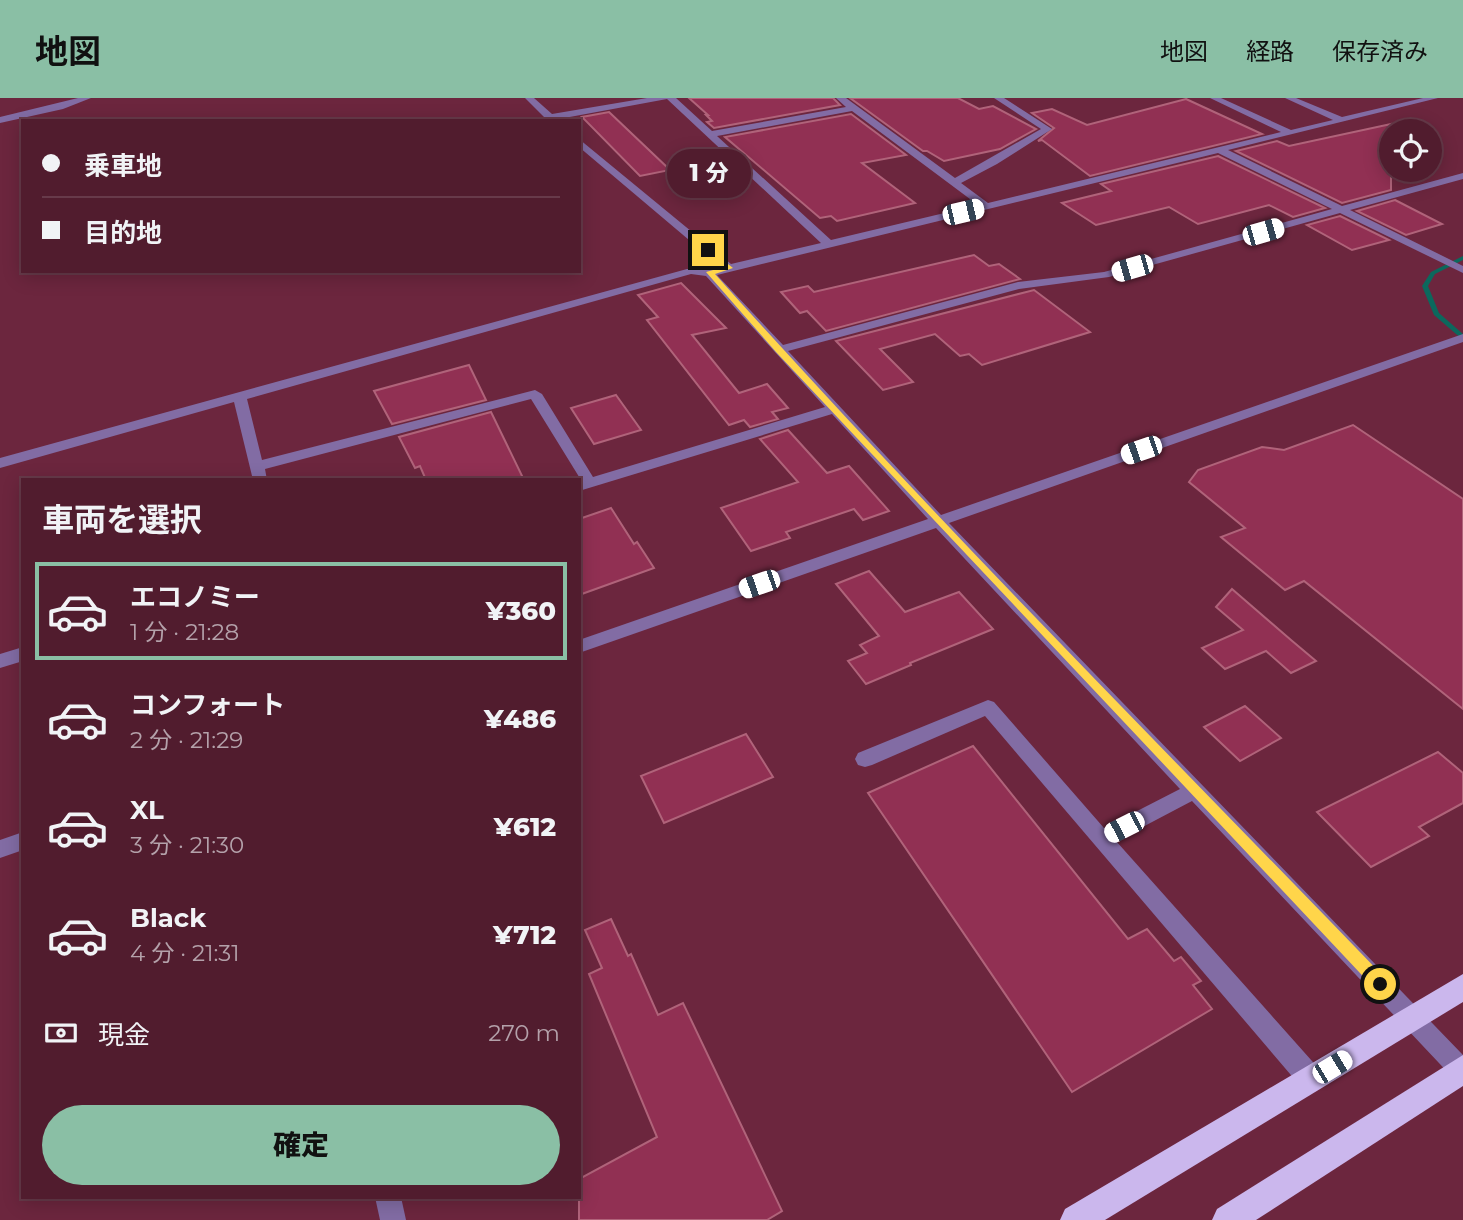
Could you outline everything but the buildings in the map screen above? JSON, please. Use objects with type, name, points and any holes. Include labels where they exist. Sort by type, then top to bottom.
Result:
[{"type":"highway","points":[[1076,1220],[1463,987]]},
{"type":"highway","points":[[1228,1220],[1462,1070]]},
{"type":"street","points":[[0,120],[87,98]]},
{"type":"street","points":[[529,98],[552,119],[663,98]]},
{"type":"street","points":[[671,98],[829,244]]},
{"type":"street","points":[[840,98],[987,206]]},
{"type":"street","points":[[1001,99],[1017,98]]},
{"type":"street","points":[[1214,98],[1288,132]]},
{"type":"street","points":[[1289,98],[1341,120]]},
{"type":"street","points":[[0,463],[691,271],[709,272],[729,268],[1434,98]]},
{"type":"street","points":[[955,182],[1047,130],[1001,99]]},
{"type":"street","points":[[710,134],[853,108]]},
{"type":"street","points":[[581,144],[729,268]]},
{"type":"street","points":[[1218,149],[1463,270]]},
{"type":"street","points":[[779,350],[1018,286],[1105,275],[1463,176]]},
{"type":"street","points":[[709,272],[938,521],[1462,1070]]},
{"type":"street","points":[[581,646],[1463,338]]},
{"type":"street","points":[[240,397],[259,473],[535,394],[585,485],[834,409]]},
{"type":"street","points":[[0,661],[21,655]]},
{"type":"street","points":[[865,759],[988,707],[1311,1079]]},
{"type":"street","points":[[1101,839],[1196,790]]},
{"type":"street","points":[[0,849],[21,842]]},
{"type":"street","points":[[388,1199],[393,1220]]},
{"type":"waterway","points":[[1463,258],[1433,273],[1425,286],[1436,314],[1463,338]]},
{"type":"route","points":[[708,250],[729,268],[709,272],[779,350],[938,521],[1380,984]]}]
